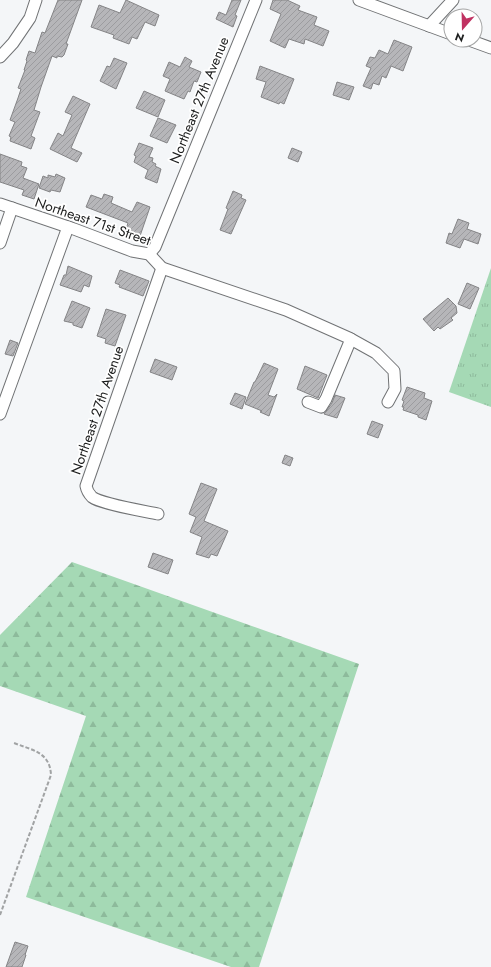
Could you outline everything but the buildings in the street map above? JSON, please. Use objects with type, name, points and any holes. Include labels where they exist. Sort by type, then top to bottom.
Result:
[{"type":"street","name":"Northeast 27th Avenue","points":[[149,254],[155,246],[256,0]]},
{"type":"street","points":[[358,0],[443,31]]},
{"type":"street","points":[[429,26],[453,0]]},
{"type":"street","points":[[0,57],[13,43],[30,18],[32,1]]},
{"type":"street","name":"Northeast 71st Street","points":[[0,204],[132,251],[149,254],[162,268],[286,310],[351,339],[376,353],[394,371],[395,389],[388,402]]},
{"type":"street","points":[[0,243],[12,208]]},
{"type":"street","points":[[0,414],[68,227]]},
{"type":"street","name":"Northeast 27th Avenue","points":[[158,514],[93,498],[88,492],[86,486],[162,268]]},
{"type":"street","points":[[308,402],[321,407],[326,399],[351,339]]},
{"type":"path","points":[[0,915],[51,775],[48,761],[42,754],[14,743]]},
{"type":"green space","points":[[491,268],[491,407],[449,392]]},
{"type":"green space","points":[[72,562],[359,664],[259,967],[231,967],[26,897],[86,716],[0,686],[0,635]]}]
